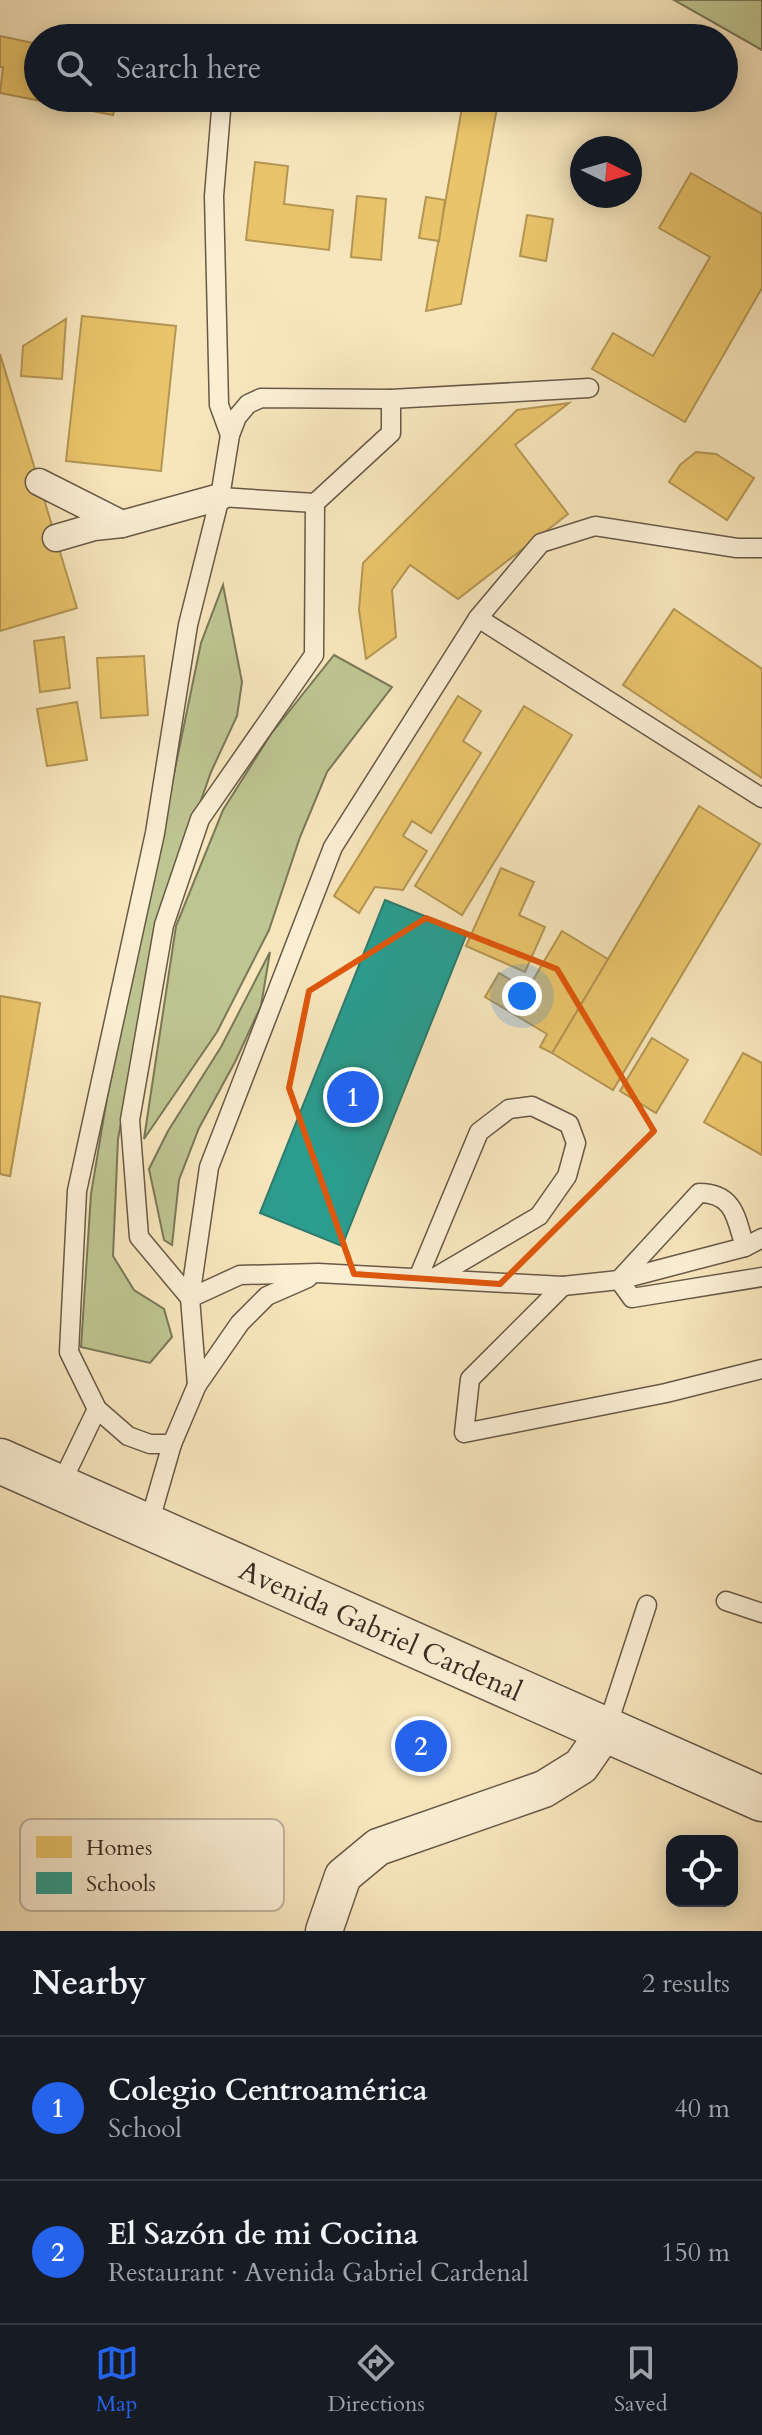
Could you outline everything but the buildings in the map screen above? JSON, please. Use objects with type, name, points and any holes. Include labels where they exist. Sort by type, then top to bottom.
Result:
[{"type":"street","points":[[39,482],[122,524]]},
{"type":"street","points":[[56,538],[94,527],[122,524],[220,497]]},
{"type":"street","name":"Avenida Gabriel Cardenal","points":[[0,1461],[762,1799]]},
{"type":"street","points":[[324,1931],[343,1876],[378,1847],[544,1789],[581,1766],[606,1730]]},
{"type":"lane","points":[[221,112],[214,196],[219,405],[230,435]]},
{"type":"lane","points":[[172,1444],[150,1444],[128,1436],[97,1409],[69,1352],[77,1191],[155,833],[188,625],[220,497],[230,435],[237,417],[248,404],[261,398],[391,399],[589,388]]},
{"type":"lane","points":[[220,497],[315,503],[391,433],[391,399]]},
{"type":"lane","points":[[190,1298],[139,1237],[130,1120],[164,925],[200,819],[314,655],[315,503]]},
{"type":"lane","points":[[197,1385],[190,1298],[209,1167],[333,847],[478,618],[541,543],[595,526],[737,548],[762,548]]},
{"type":"lane","points":[[478,618],[762,798]]},
{"type":"lane","points":[[532,1106],[569,1124],[576,1143],[567,1176],[539,1216],[425,1278],[479,1132],[509,1109],[532,1106]]},
{"type":"lane","points":[[619,1280],[699,1193],[715,1193],[725,1198],[734,1213],[745,1247]]},
{"type":"lane","points":[[190,1298],[240,1275],[318,1273],[563,1286],[619,1280],[745,1247],[762,1238]]},
{"type":"lane","points":[[148,1527],[172,1444],[197,1385],[240,1323],[267,1296],[318,1273]]},
{"type":"lane","points":[[619,1280],[632,1298],[762,1277]]},
{"type":"lane","points":[[563,1286],[470,1379],[464,1433],[666,1393],[762,1369]]},
{"type":"lane","points":[[59,1488],[97,1409]]},
{"type":"lane","points":[[726,1601],[762,1613]]},
{"type":"lane","points":[[606,1730],[647,1605]]},
{"type":"highlighted area","points":[[426,918],[557,969],[654,1131],[500,1284],[354,1274],[289,1088],[309,991]]},
{"type":"green space","points":[[674,0],[762,0],[762,50],[738,36],[738,24],[716,24]]},
{"type":"green space","points":[[223,585],[242,682],[237,716],[211,772],[156,928],[118,1139],[113,1256],[134,1290],[164,1309],[172,1337],[150,1363],[81,1347],[91,1194],[107,1098],[201,643]]},
{"type":"green space","points":[[334,655],[392,687],[327,772],[300,837],[269,930],[217,1032],[144,1139],[176,926],[223,810],[271,734]]},
{"type":"green space","points":[[270,952],[261,1006],[199,1128],[179,1180],[172,1245],[164,1240],[149,1169],[168,1131],[221,1047]]},
{"type":"place","name":"Colegio Centroamérica","points":[[353,1097]]},
{"type":"place","name":"El Sazón de mi Cocina","points":[[421,1746]]}]
